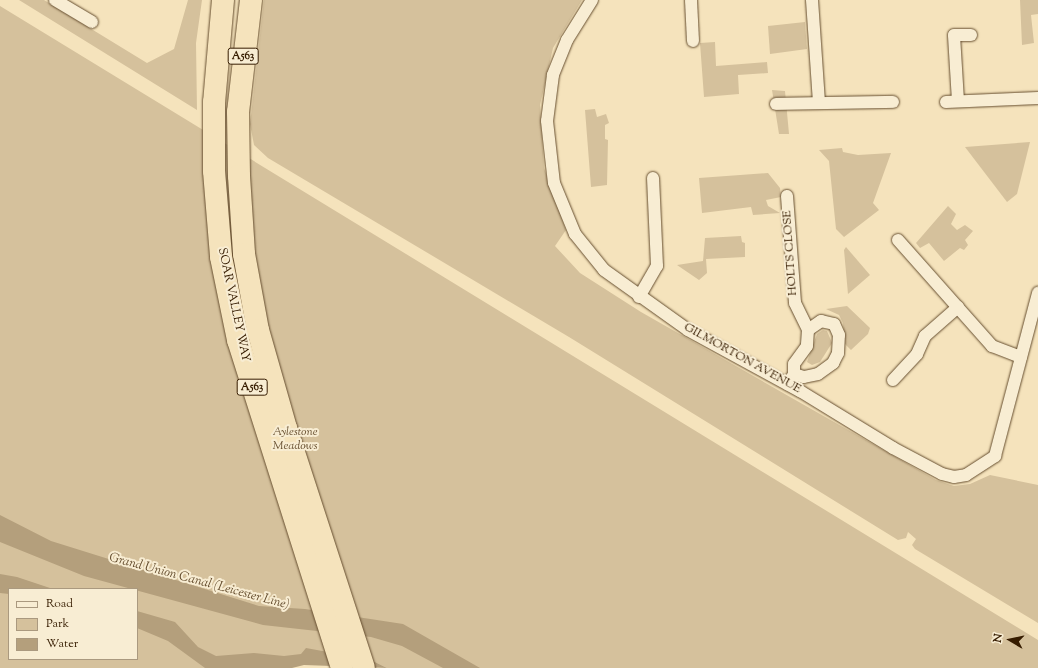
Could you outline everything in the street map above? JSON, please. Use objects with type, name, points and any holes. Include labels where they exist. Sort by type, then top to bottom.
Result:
[{"type":"highway","name":"SOAR VALLEY WAY","points":[[223,0],[214,102],[214,171],[221,257],[238,340],[331,594],[364,668]]},
{"type":"highway","name":"SOAR VALLEY WAY","points":[[251,0],[238,112],[239,176],[244,254],[258,330],[331,594],[342,668]]},
{"type":"street","points":[[55,0],[92,22]]},
{"type":"street","name":"GILMORTON AVENUE","points":[[592,0],[567,40],[553,75],[547,121],[554,183],[567,218],[591,255],[612,277],[688,330],[791,379],[893,448],[942,474],[954,477],[966,475],[995,456],[1038,293]]},
{"type":"street","points":[[691,0],[693,42]]},
{"type":"street","points":[[812,0],[819,102]]},
{"type":"street","points":[[958,101],[954,35],[971,34]]},
{"type":"street","points":[[946,102],[1038,98]]},
{"type":"street","points":[[776,104],[819,102],[893,102]]},
{"type":"street","points":[[639,297],[656,266],[653,178]]},
{"type":"street","name":"HOLTS CLOSE","points":[[787,196],[795,303],[808,330]]},
{"type":"street","points":[[898,240],[992,346],[1021,357]]},
{"type":"street","points":[[893,380],[917,354],[925,336],[958,307]]},
{"type":"street","points":[[821,322],[834,324],[839,334],[838,353],[833,363],[818,374],[791,379],[794,364],[807,346],[808,330],[821,322]]},
{"type":"green space","points":[[19,0],[44,0],[147,63],[174,49],[188,0],[202,0],[196,43],[197,110]]},
{"type":"green space","points":[[264,0],[582,0],[553,48],[540,105],[544,168],[566,230],[555,246],[580,273],[641,312],[936,480],[954,486],[970,484],[990,475],[1038,485],[1038,623],[915,549],[912,545],[916,539],[908,532],[906,538],[898,540],[569,337],[268,158],[254,145],[250,124]]},
{"type":"green space","points":[[1020,0],[1038,0],[1038,14],[1031,15],[1034,43],[1022,45]]},
{"type":"green space","name":"Aylestone Meadows","points":[[0,6],[1038,640],[1038,668],[387,668],[371,660],[254,668],[0,668]]},
{"type":"green space","points":[[805,22],[807,49],[770,54],[768,26]]},
{"type":"green space","points":[[715,42],[716,66],[767,62],[768,73],[738,75],[739,94],[704,97],[700,43]]},
{"type":"green space","points":[[772,90],[785,91],[789,134],[779,134]]},
{"type":"green space","points":[[595,109],[597,117],[606,114],[609,123],[605,125],[605,139],[608,140],[607,185],[591,187],[585,110]]},
{"type":"green space","points":[[1030,142],[1017,194],[1007,202],[965,147]]},
{"type":"green space","points":[[842,148],[843,152],[858,155],[891,153],[873,203],[879,210],[844,237],[836,229],[829,161],[819,150]]},
{"type":"green space","points":[[768,173],[780,188],[781,197],[766,200],[768,206],[780,213],[753,215],[751,207],[702,213],[699,178]]},
{"type":"green space","points":[[948,206],[956,214],[951,224],[957,230],[965,225],[973,231],[965,240],[968,245],[964,250],[960,248],[944,261],[929,243],[920,248],[916,243]]},
{"type":"green space","points":[[741,236],[742,242],[745,243],[745,257],[706,259],[707,273],[699,280],[677,265],[703,261],[705,238]]},
{"type":"green space","points":[[846,247],[870,275],[848,294],[844,250]]},
{"type":"green space","points":[[847,306],[870,328],[868,334],[851,350],[845,344],[843,323],[839,315],[826,309]]},
{"type":"green space","points":[[823,330],[827,331],[832,343],[820,362],[812,365],[807,362],[817,334]]},
{"type":"water","points":[[0,515],[51,541],[259,606],[305,609],[403,624],[480,668],[443,668],[402,646],[371,637],[263,625],[138,591],[138,588],[128,588],[84,576],[0,542]]},
{"type":"water","points":[[0,574],[17,577],[50,588],[8,588],[8,594],[0,593]]},
{"type":"water","points":[[138,611],[175,622],[198,647],[216,656],[254,653],[284,656],[301,654],[306,648],[371,660],[387,668],[304,665],[292,668],[205,668],[168,641],[138,628]]},
{"type":"water label","name":"Grand Union Canal (Leicester Line)","points":[[199,582]]}]
